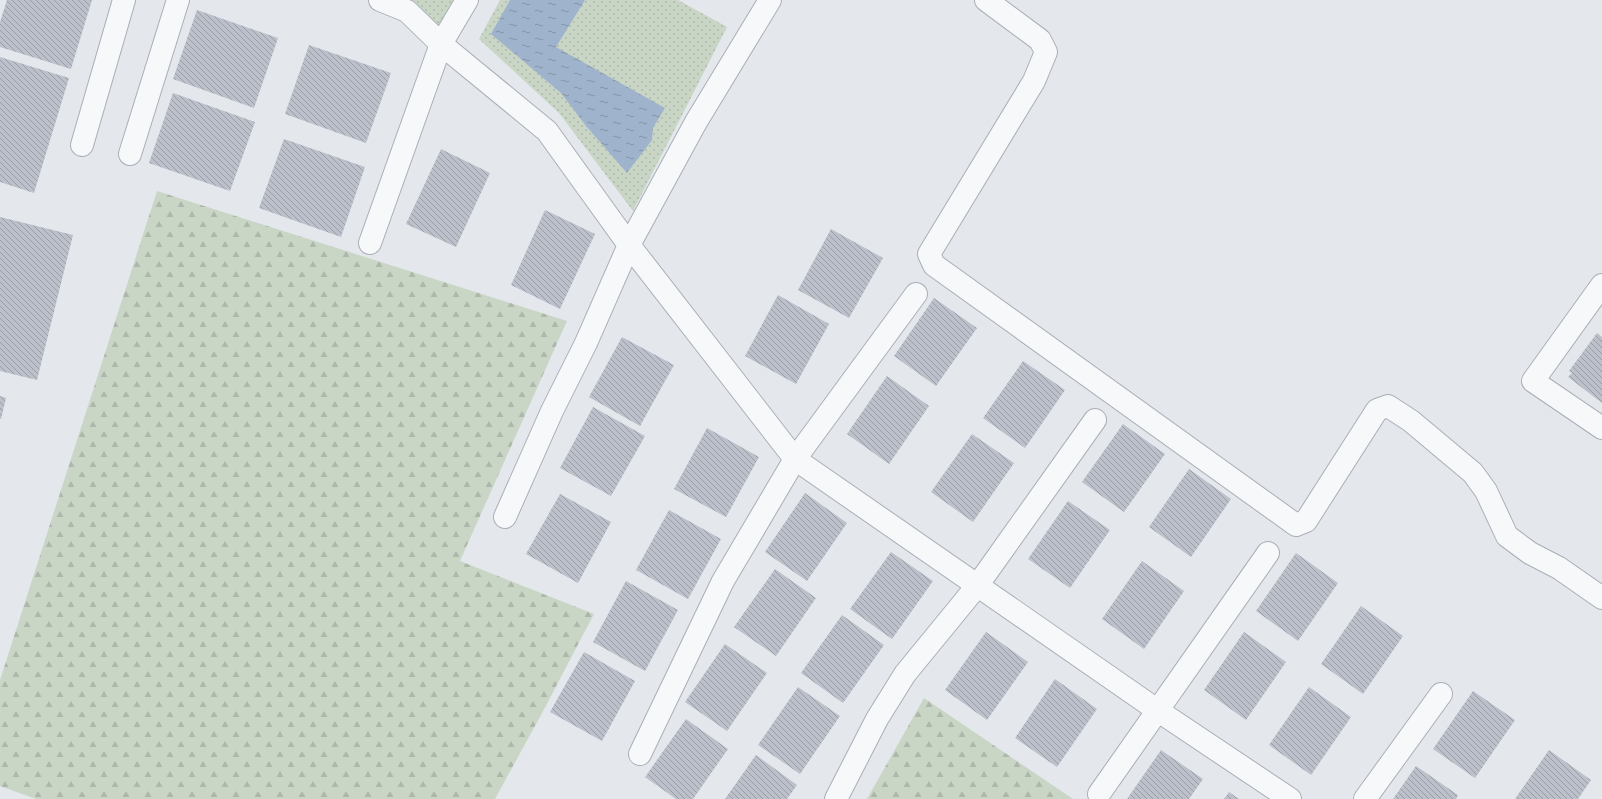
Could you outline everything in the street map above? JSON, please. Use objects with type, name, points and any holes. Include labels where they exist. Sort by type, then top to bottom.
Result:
[{"type":"street","points":[[82,145],[124,0]]},
{"type":"street","points":[[130,154],[178,0]]},
{"type":"street","points":[[380,0],[407,11],[440,44],[547,131],[628,245],[795,459],[1157,710],[1290,799]]},
{"type":"street","points":[[370,243],[440,44],[467,0]]},
{"type":"street","points":[[505,517],[552,411],[586,343],[628,245],[696,122],[770,0]]},
{"type":"street","points":[[986,0],[1040,40],[1046,52],[1034,81],[929,254],[934,265],[1296,525],[1306,521],[1377,410],[1388,406],[1411,421],[1473,473],[1486,491],[1507,536],[1530,553],[1559,568],[1602,598]]},
{"type":"street","points":[[1602,285],[1533,381],[1602,428]]},
{"type":"street","points":[[640,754],[724,582],[795,459],[916,294]]},
{"type":"street","points":[[836,799],[877,719],[905,674],[977,586],[1095,420]]},
{"type":"street","points":[[1099,794],[1268,553]]},
{"type":"street","points":[[1365,799],[1440,694]]},
{"type":"green space","points":[[386,0],[460,0],[438,31]]},
{"type":"green space","points":[[500,0],[678,0],[727,27],[633,211],[559,113],[479,39]]},
{"type":"green space","points":[[157,191],[567,321],[460,561],[594,614],[495,799],[36,799],[0,786],[0,680]]},
{"type":"green space","points":[[924,698],[1073,799],[867,799]]},
{"type":"water","points":[[510,0],[585,0],[556,47],[665,108],[653,128],[652,140],[627,173],[586,126],[561,93],[491,34]]},
{"type":"building","points":[[7,0],[92,0],[71,69],[0,47],[0,22]]},
{"type":"building","points":[[197,10],[278,38],[254,108],[173,79]]},
{"type":"building","points":[[309,45],[391,73],[366,143],[285,114]]},
{"type":"building","points":[[0,57],[69,78],[34,193],[0,182]]},
{"type":"building","points":[[173,93],[255,122],[230,191],[149,163]]},
{"type":"building","points":[[284,139],[365,167],[341,237],[259,208]]},
{"type":"building","points":[[441,149],[490,173],[456,247],[406,224]]},
{"type":"building","points":[[545,210],[595,234],[560,309],[511,285]]},
{"type":"building","points":[[0,217],[73,235],[37,380],[0,371]]},
{"type":"building","points":[[831,229],[883,258],[849,318],[798,290]]},
{"type":"building","points":[[778,295],[829,324],[796,384],[745,356]]},
{"type":"building","points":[[934,298],[977,328],[936,386],[894,356]]},
{"type":"building","points":[[1597,333],[1602,337],[1602,403],[1568,377],[1572,373],[1569,371]]},
{"type":"building","points":[[622,337],[674,365],[640,426],[589,397]]},
{"type":"building","points":[[1023,361],[1065,390],[1025,448],[983,418]]},
{"type":"building","points":[[887,376],[929,406],[889,464],[847,434]]},
{"type":"building","points":[[0,396],[6,398],[1,419],[0,419]]},
{"type":"building","points":[[593,407],[645,436],[611,496],[560,468]]},
{"type":"building","points":[[1123,424],[1165,454],[1124,512],[1082,482]]},
{"type":"building","points":[[707,428],[759,457],[726,517],[674,489]]},
{"type":"building","points":[[972,434],[1014,463],[973,522],[931,492]]},
{"type":"building","points":[[1189,469],[1231,499],[1191,557],[1149,527]]},
{"type":"building","points":[[805,493],[847,523],[807,581],[765,552]]},
{"type":"building","points":[[560,494],[611,522],[578,583],[526,554]]},
{"type":"building","points":[[1068,501],[1110,530],[1070,588],[1028,559]]},
{"type":"building","points":[[669,510],[721,539],[688,599],[636,570]]},
{"type":"building","points":[[891,552],[933,581],[892,639],[850,609]]},
{"type":"building","points":[[1296,553],[1338,583],[1298,641],[1256,611]]},
{"type":"building","points":[[1142,561],[1184,591],[1144,649],[1102,619]]},
{"type":"building","points":[[775,569],[816,598],[776,656],[734,627]]},
{"type":"building","points":[[626,581],[678,610],[645,671],[593,642]]},
{"type":"building","points":[[1361,606],[1403,636],[1363,694],[1321,664]]},
{"type":"building","points":[[842,615],[884,645],[843,703],[801,673]]},
{"type":"building","points":[[986,632],[1028,662],[987,720],[945,690]]},
{"type":"building","points":[[1244,632],[1286,662],[1246,720],[1204,690]]},
{"type":"building","points":[[725,644],[767,673],[727,731],[685,702]]},
{"type":"building","points":[[584,652],[635,681],[602,741],[550,712]]},
{"type":"building","points":[[1055,679],[1097,709],[1057,767],[1015,738]]},
{"type":"building","points":[[798,687],[840,716],[800,774],[758,745]]},
{"type":"building","points":[[1309,687],[1351,717],[1311,775],[1269,745]]},
{"type":"building","points":[[1473,691],[1515,720],[1475,778],[1433,749]]},
{"type":"building","points":[[686,719],[728,749],[693,799],[676,799],[645,777]]},
{"type":"building","points":[[1161,750],[1203,779],[1189,799],[1127,799]]},
{"type":"building","points":[[1549,750],[1591,780],[1578,799],[1515,799]]},
{"type":"building","points":[[756,755],[797,785],[787,799],[725,799]]},
{"type":"building","points":[[1416,766],[1458,795],[1456,799],[1393,799]]},
{"type":"building","points":[[1229,792],[1239,799],[1224,799]]}]
